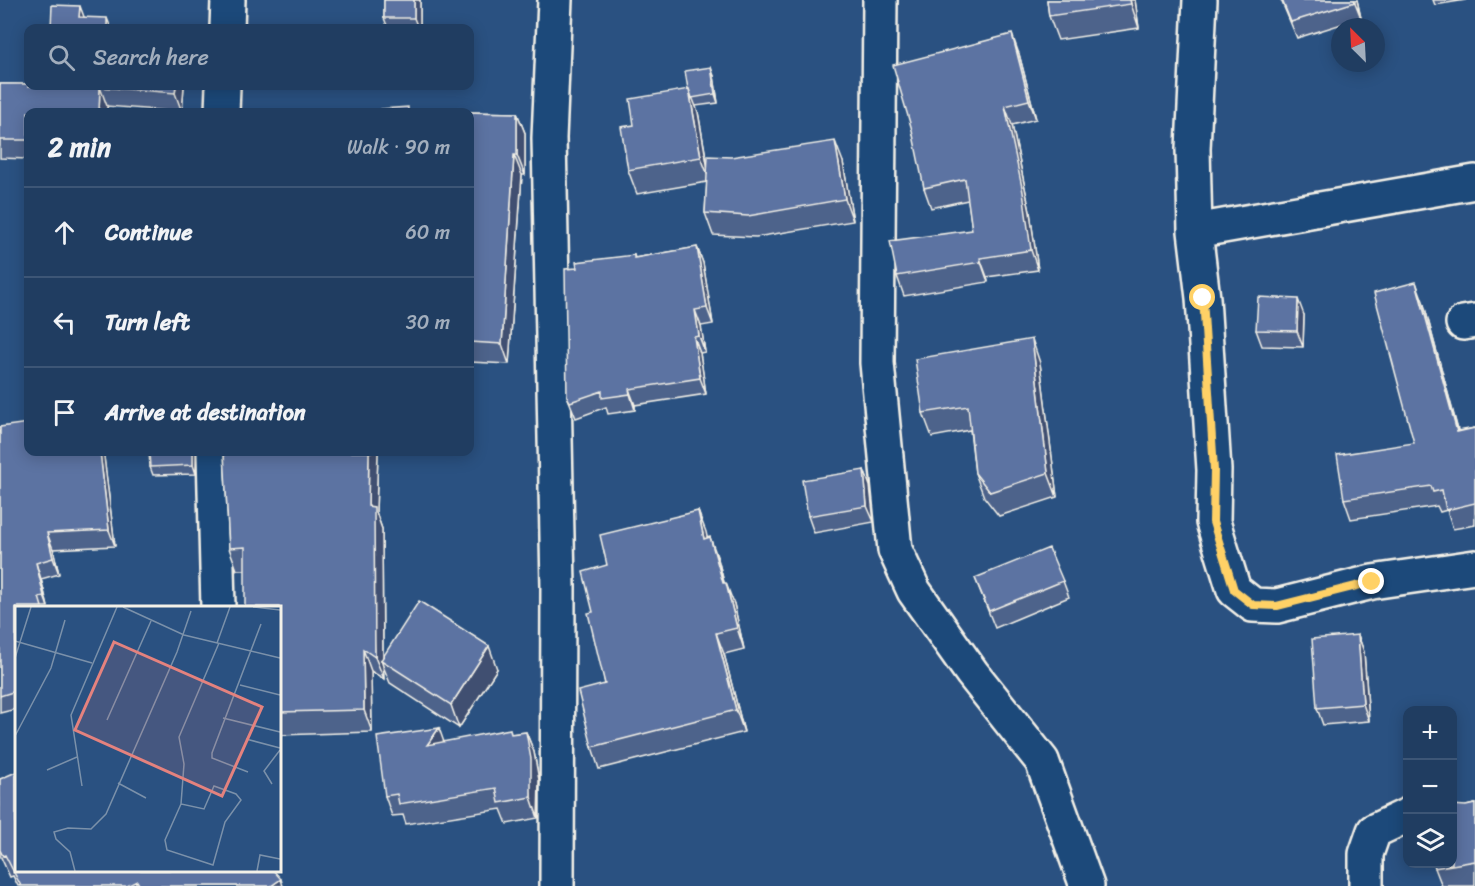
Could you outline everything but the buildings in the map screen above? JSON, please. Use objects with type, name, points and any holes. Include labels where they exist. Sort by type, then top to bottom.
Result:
[{"type":"street","points":[[227,24],[228,0]]},
{"type":"street","points":[[555,0],[549,138],[558,587],[557,886]]},
{"type":"street","points":[[880,0],[877,363],[895,550],[914,591],[972,673],[1042,761],[1087,886]]},
{"type":"street","points":[[1200,0],[1193,149],[1195,231],[1203,298],[1214,470],[1213,522],[1234,590],[1253,605],[1277,606],[1372,582],[1475,567]]},
{"type":"street","points":[[222,108],[224,90]]},
{"type":"street","points":[[1195,231],[1475,182]]},
{"type":"street","points":[[214,456],[218,606]]},
{"type":"street","points":[[1366,886],[1365,854],[1374,831],[1403,817]]},
{"type":"route","points":[[1203,298],[1214,470],[1213,522],[1234,590],[1253,605],[1277,606],[1372,582]]}]
